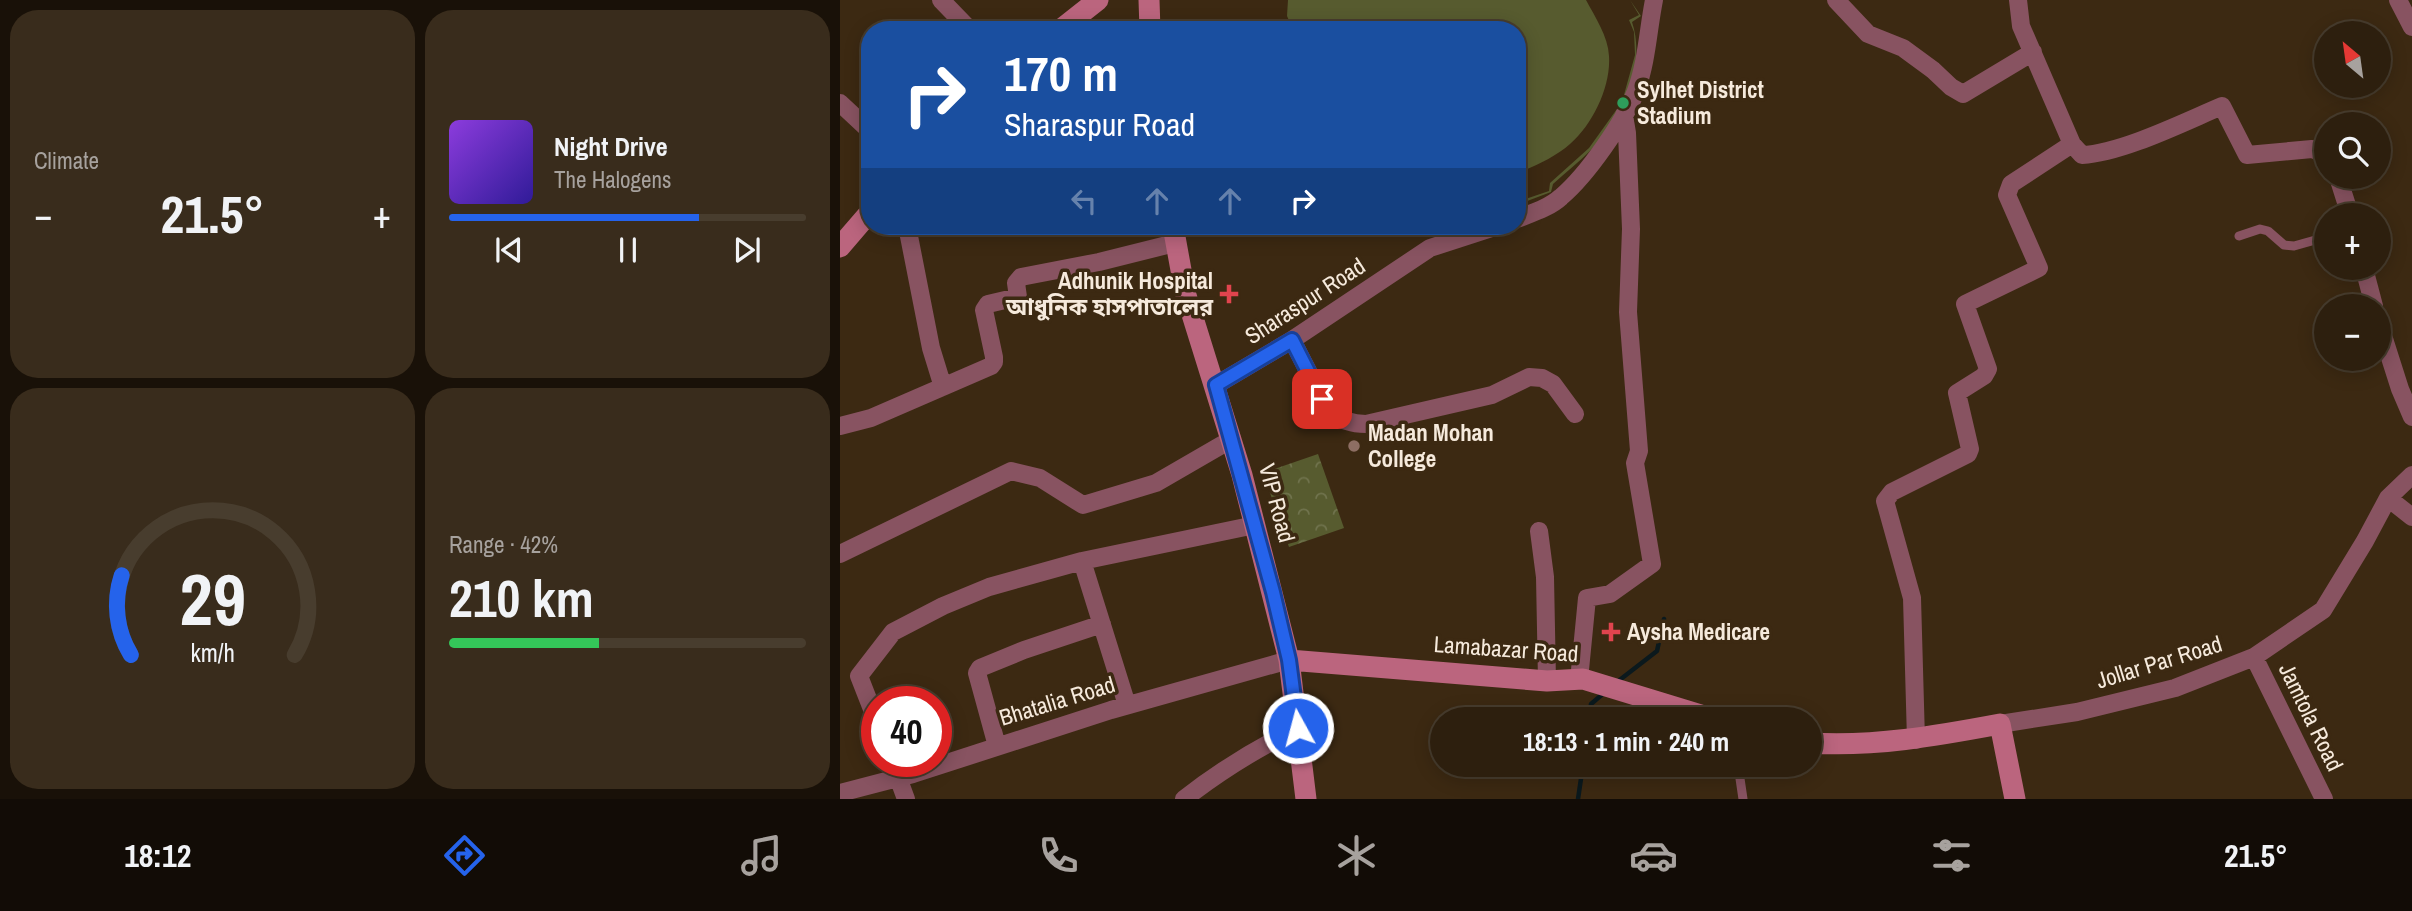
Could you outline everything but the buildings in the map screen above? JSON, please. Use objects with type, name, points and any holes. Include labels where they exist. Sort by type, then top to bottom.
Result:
[{"type":"street","points":[[941,0],[961,21]]},
{"type":"street","points":[[1071,21],[1098,0]]},
{"type":"street","points":[[1149,0],[1150,21]]},
{"type":"street","points":[[1526,216],[1561,198],[1587,169],[1624,115],[1636,91],[1647,50],[1654,0]]},
{"type":"street","points":[[1836,0],[1868,34],[1903,48],[1963,94],[2033,52]]},
{"type":"street","points":[[2018,0],[2021,26],[2072,144],[2082,155],[2105,152],[2222,106],[2247,155],[2314,150]]},
{"type":"street","points":[[2398,0],[2412,27]]},
{"type":"street","points":[[840,103],[861,123]]},
{"type":"street","points":[[1581,680],[1587,598],[1610,594],[1652,564],[1634,463],[1639,451],[1628,312],[1631,229],[1624,115]]},
{"type":"street","points":[[1916,740],[1912,598],[1885,501],[1892,492],[1968,454],[1970,449],[1957,393],[1984,376],[1988,369],[1965,304],[2039,268],[2007,195],[2011,184],[2072,144]]},
{"type":"street","points":[[840,247],[861,222]]},
{"type":"street","points":[[909,235],[931,348],[943,387]]},
{"type":"street","points":[[840,426],[871,418],[991,366],[993,363],[984,310],[988,304],[1018,297],[1016,283],[1021,277],[1099,262],[1171,235]]},
{"type":"street","name":"VIP Road","points":[[1174,235],[1185,292],[1232,439],[1289,660],[1306,799]]},
{"type":"street","name":"Sharaspur Road","points":[[1216,385],[1292,340],[1430,248],[1470,235]]},
{"type":"street","points":[[1292,340],[1329,412],[1352,424],[1366,424],[1492,395],[1529,377],[1542,378],[1553,384],[1575,414]]},
{"type":"street","points":[[2391,361],[2412,417]]},
{"type":"street","points":[[840,554],[1011,471],[1040,478],[1083,505],[1156,483],[1232,439]]},
{"type":"street","name":"Jollar Par Road","points":[[2000,724],[2077,712],[2175,688],[2254,657],[2322,610],[2388,498],[2412,475]]},
{"type":"street","points":[[2388,498],[2412,517]]},
{"type":"street","points":[[863,686],[859,676],[894,632],[943,606],[989,587],[1082,561],[1255,525]]},
{"type":"street","points":[[1539,531],[1545,577],[1547,681]]},
{"type":"street","points":[[1082,561],[1127,705]]},
{"type":"street","points":[[997,746],[977,673],[981,668],[1024,650],[1102,624]]},
{"type":"street","name":"Jamtola Road","points":[[2254,657],[2324,799]]},
{"type":"street","name":"Lamabazar Road","points":[[1289,660],[1547,681],[1581,680],[1676,707]]},
{"type":"street","name":"Bhatalia Road","points":[[952,757],[997,746],[1127,705],[1289,660]]},
{"type":"street","points":[[1822,744],[1916,740],[2000,724],[2015,799]]},
{"type":"street","points":[[1184,799],[1231,764],[1298,728]]},
{"type":"street","name":"Bhatalia Road","points":[[840,793],[878,777]]},
{"type":"street","points":[[898,777],[906,799]]},
{"type":"lane","points":[[2239,236],[2260,229],[2268,231],[2284,245],[2294,246],[2314,240]]},
{"type":"lane","points":[[1740,777],[1743,799]]},
{"type":"green space","name":"Sylhet District Stadium","points":[[1288,0],[1586,0],[1606,41],[1609,56],[1607,80],[1599,104],[1578,136],[1552,157],[1526,169],[1526,21],[1289,21]]},
{"type":"green space","name":"Sylhet District Stadium","points":[[1630,0],[1641,16],[1632,22],[1636,39],[1636,57],[1628,91],[1612,123],[1586,155],[1553,184],[1551,192],[1526,202],[1526,199],[1549,191],[1550,183],[1589,148],[1622,102],[1635,55],[1634,32],[1629,20],[1639,15]]},
{"type":"green space","points":[[1318,454],[1344,528],[1289,547],[1263,473]]},
{"type":"waterway","points":[[1617,682],[1657,651],[1664,619]]},
{"type":"waterway","points":[[1591,707],[1605,692]]},
{"type":"waterway","points":[[1578,799],[1581,777]]},
{"type":"place","name":"Sylhet District Stadium","points":[[1623,103]]},
{"type":"place","name":"Adhunik Hospital আধুনিক হাসপাতালের","points":[[1229,294]]},
{"type":"place","name":"Madan Mohan College","points":[[1354,446]]},
{"type":"place","name":"Aysha Medicare","points":[[1611,632]]},
{"type":"route","points":[[1298,728],[1289,660],[1273,592],[1216,385],[1292,340],[1322,399]]}]
